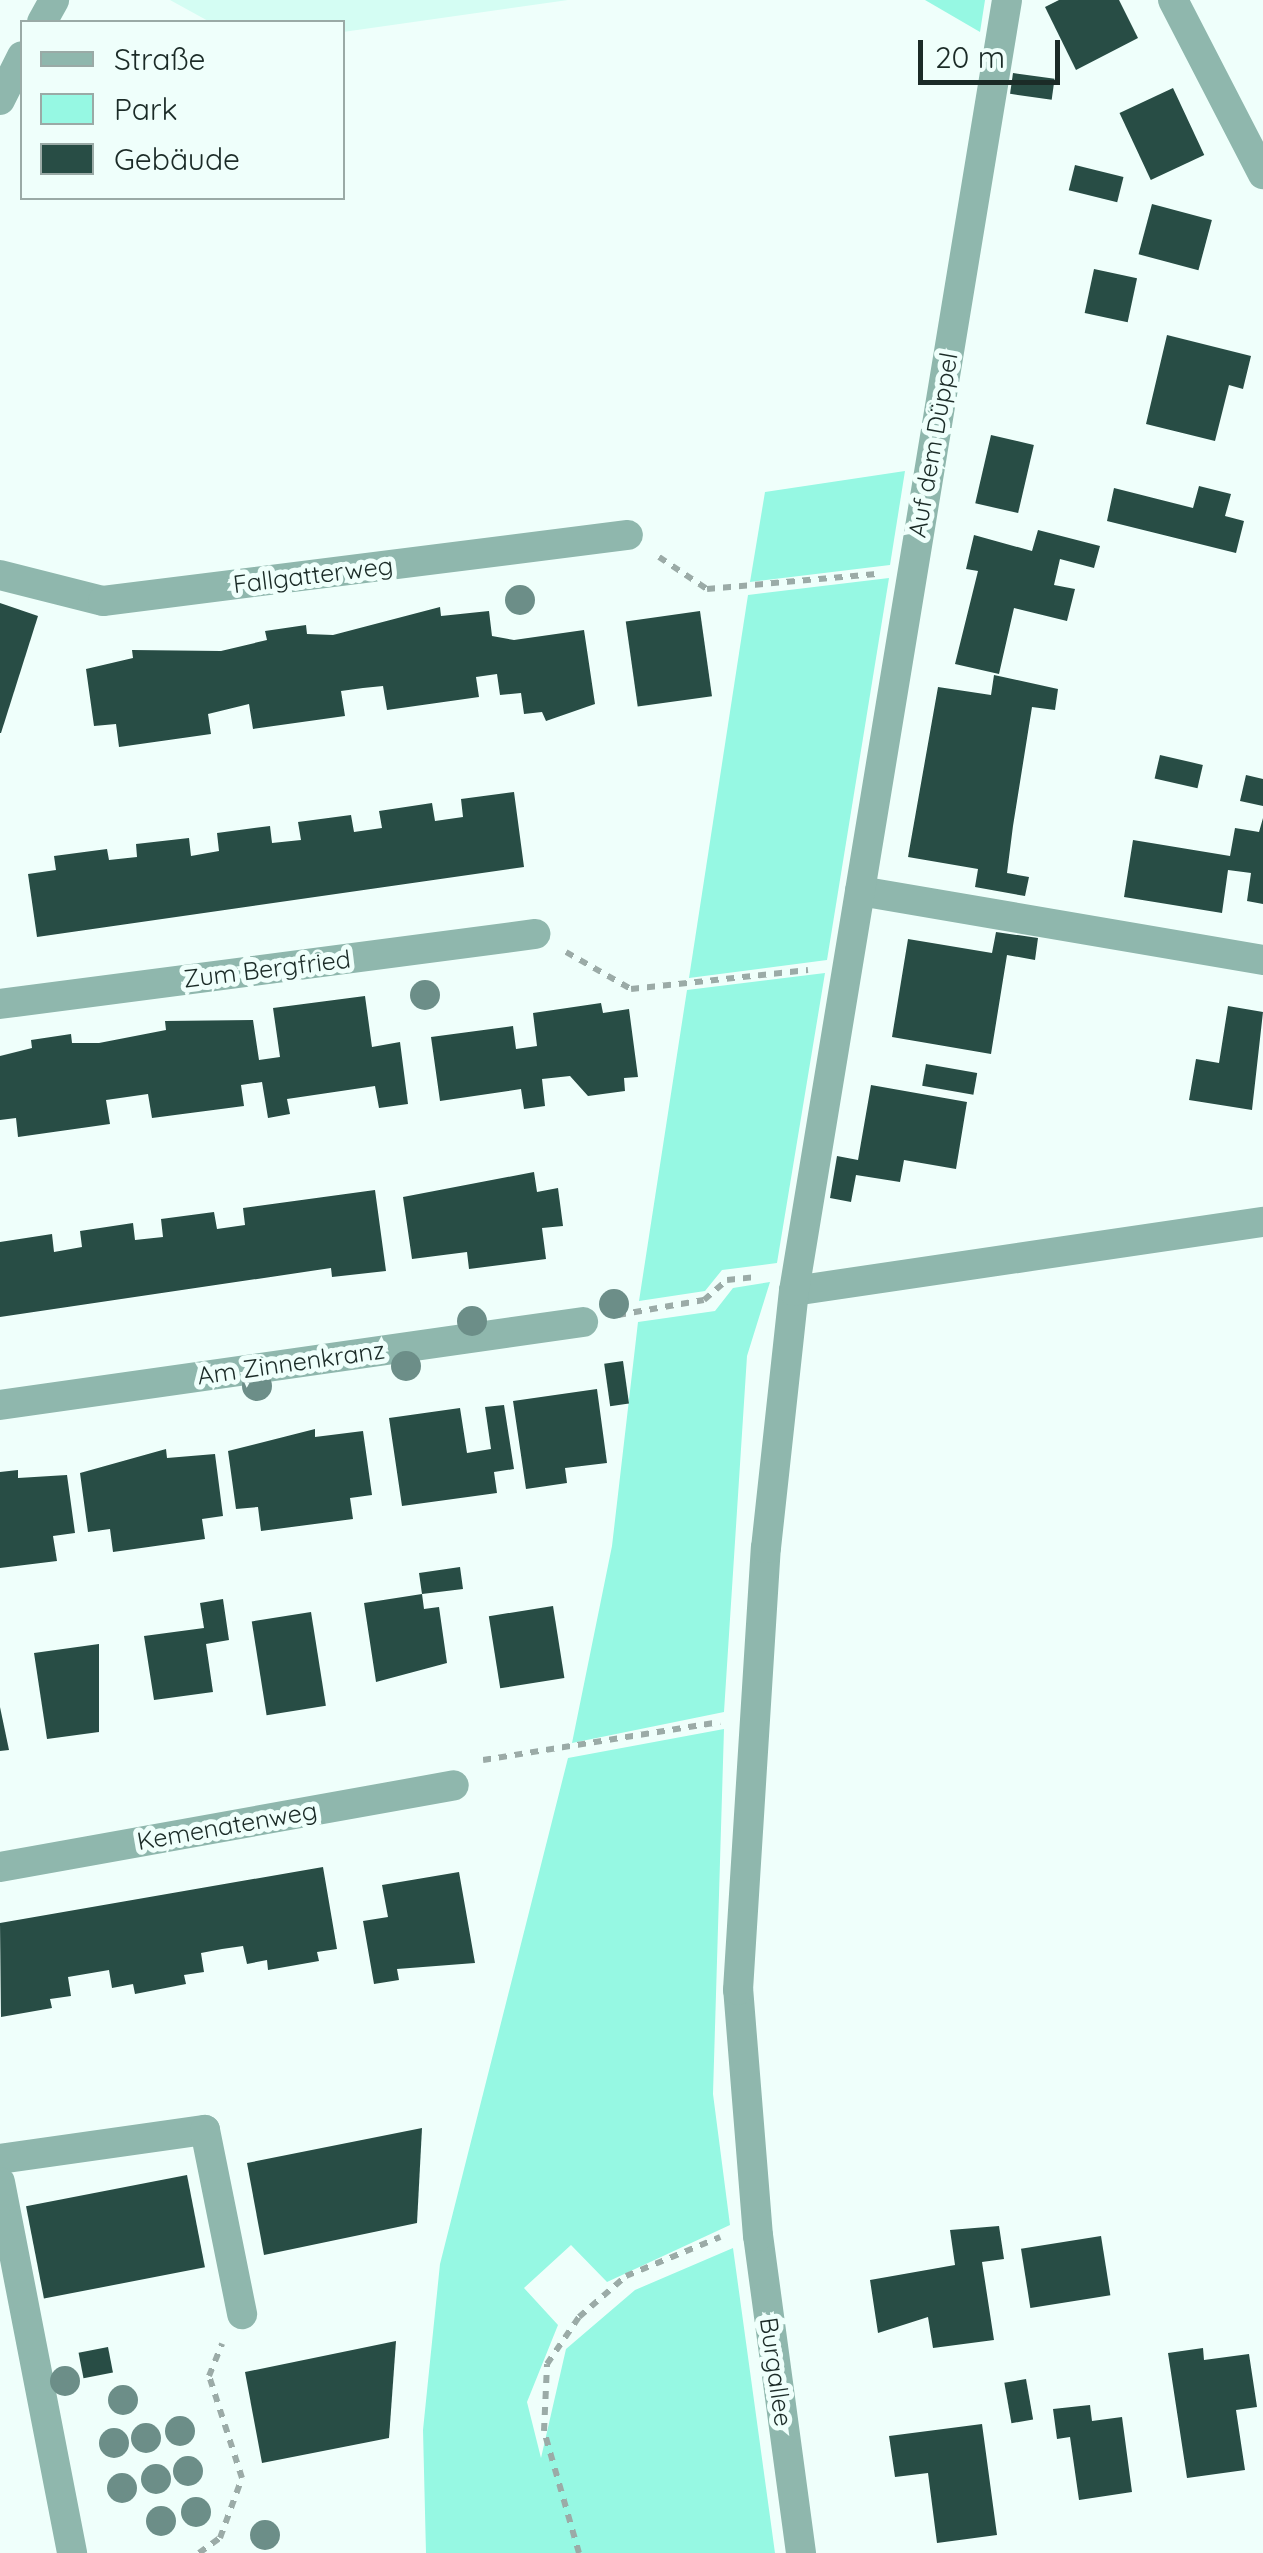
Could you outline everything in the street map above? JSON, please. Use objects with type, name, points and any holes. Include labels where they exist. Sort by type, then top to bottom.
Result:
[{"type":"street","name":"Auf dem Düppel","points":[[755,1715],[795,1282],[1007,0]]},
{"type":"street","points":[[1173,0],[1263,174]]},
{"type":"street","points":[[0,100],[20,60]]},
{"type":"street","name":"Fallgatterweg","points":[[0,575],[103,602],[628,535]]},
{"type":"street","points":[[860,891],[1263,960]]},
{"type":"street","name":"Zum Bergfried","points":[[0,1004],[535,934]]},
{"type":"street","points":[[795,1282],[1263,1222]]},
{"type":"street","name":"Am Zinnenkranz","points":[[0,1405],[583,1322]]},
{"type":"street","name":"Burgallee","points":[[755,1715],[738,1990],[757,2228],[802,2553]]},
{"type":"street","name":"Kemenatenweg","points":[[0,1867],[454,1785]]},
{"type":"street","points":[[0,2159],[205,2130],[242,2314]]},
{"type":"street","points":[[0,2182],[72,2553]]},
{"type":"path","points":[[628,535],[707,590],[912,573]]},
{"type":"path","points":[[535,934],[631,989],[848,968]]},
{"type":"path","points":[[583,1322],[704,1300],[727,1280],[795,1282]]},
{"type":"path","points":[[454,1785],[490,1754],[564,1750],[755,1715]]},
{"type":"path","points":[[579,2553],[541,2414],[559,2339],[626,2276],[757,2228]]},
{"type":"path","points":[[199,2553],[220,2538],[242,2478],[209,2376],[242,2314]]},
{"type":"shaded area","points":[[170,0],[568,0],[345,32],[345,20],[206,20]]},
{"type":"green space","points":[[925,0],[985,0],[980,32]]},
{"type":"green space","points":[[905,471],[890,565],[750,582],[765,492]]},
{"type":"green space","points":[[889,578],[827,960],[689,978],[748,595]]},
{"type":"green space","points":[[825,973],[777,1263],[722,1270],[705,1291],[639,1301],[687,990]]},
{"type":"green space","points":[[770,1282],[747,1356],[724,1712],[572,1743],[612,1546],[638,1322],[715,1311],[733,1288]]},
{"type":"green space","points":[[724,1729],[713,2094],[730,2225],[607,2282],[571,2245],[524,2288],[558,2325],[527,2402],[541,2458],[566,2349],[635,2290],[733,2248],[775,2553],[426,2553],[423,2430],[440,2264],[568,1758]]},
{"type":"building","points":[[1059,0],[1119,0],[1138,38],[1076,70],[1045,7]]},
{"type":"building","points":[[1013,73],[1055,79],[1052,100],[1010,94]]},
{"type":"building","points":[[1173,88],[1204,155],[1151,180],[1120,113]]},
{"type":"building","points":[[1075,165],[1124,177],[1117,202],[1069,190]]},
{"type":"building","points":[[1152,204],[1212,220],[1198,270],[1139,254]]},
{"type":"building","points":[[1094,269],[1137,278],[1128,322],[1085,313]]},
{"type":"building","points":[[1167,335],[1251,356],[1243,389],[1229,385],[1215,441],[1146,424]]},
{"type":"building","points":[[991,435],[1034,445],[1018,513],[975,503]]},
{"type":"building","points":[[1199,486],[1231,494],[1225,516],[1244,521],[1236,553],[1107,521],[1114,488],[1193,508]]},
{"type":"building","points":[[1038,530],[1100,546],[1094,568],[1060,559],[1054,585],[1075,589],[1067,621],[1014,608],[999,674],[955,664],[978,571],[966,569],[974,535],[1032,551]]},
{"type":"building","points":[[0,603],[38,616],[1,733],[0,733]]},
{"type":"building","points":[[440,607],[441,616],[489,611],[492,636],[514,640],[584,630],[595,704],[546,721],[542,712],[524,714],[521,693],[500,695],[497,674],[476,677],[479,697],[387,710],[383,686],[341,691],[345,716],[253,729],[249,704],[208,714],[211,734],[119,747],[116,724],[94,726],[86,669],[133,658],[132,650],[221,651],[267,640],[265,631],[306,625],[307,634],[333,635]]},
{"type":"building","points":[[700,611],[712,696],[638,707],[626,621]]},
{"type":"building","points":[[994,675],[1058,689],[1055,710],[1032,707],[1013,826],[1007,873],[1029,877],[1025,896],[975,887],[978,869],[908,857],[938,687],[991,695]]},
{"type":"building","points":[[1160,755],[1203,765],[1197,788],[1155,778]]},
{"type":"building","points":[[1246,775],[1263,779],[1263,806],[1240,801]]},
{"type":"building","points":[[514,792],[524,867],[37,937],[28,874],[56,870],[54,856],[107,849],[109,860],[137,857],[136,844],[189,838],[191,856],[219,851],[217,833],[270,826],[272,843],[301,840],[298,822],[351,815],[354,832],[382,828],[379,811],[432,803],[435,821],[463,817],[461,799]]},
{"type":"building","points":[[1263,818],[1263,904],[1247,901],[1251,873],[1228,870],[1222,913],[1124,897],[1133,840],[1230,856],[1235,828],[1259,832]]},
{"type":"building","points":[[996,932],[1038,938],[1035,960],[1007,955],[991,1054],[892,1037],[908,939],[992,953]]},
{"type":"building","points":[[365,996],[372,1047],[400,1042],[408,1104],[379,1108],[375,1086],[287,1099],[290,1114],[268,1118],[262,1082],[241,1085],[244,1106],[152,1118],[148,1094],[106,1100],[110,1124],[18,1137],[16,1118],[0,1120],[0,1056],[32,1048],[31,1040],[71,1034],[72,1043],[99,1043],[166,1030],[165,1021],[253,1020],[259,1060],[280,1057],[273,1008]]},
{"type":"building","points":[[601,1003],[603,1013],[629,1009],[638,1077],[624,1078],[625,1091],[588,1096],[570,1076],[542,1079],[545,1106],[524,1109],[521,1089],[440,1101],[431,1037],[513,1026],[516,1049],[537,1046],[533,1013]]},
{"type":"building","points":[[1228,1006],[1263,1012],[1252,1110],[1189,1100],[1196,1059],[1219,1063]]},
{"type":"building","points":[[926,1064],[977,1073],[973,1095],[922,1086]]},
{"type":"building","points":[[871,1085],[967,1102],[956,1169],[904,1160],[900,1182],[856,1175],[851,1202],[830,1198],[837,1156],[858,1160]]},
{"type":"building","points":[[534,1172],[537,1192],[558,1188],[563,1226],[542,1228],[546,1259],[469,1269],[467,1252],[412,1259],[403,1197]]},
{"type":"building","points":[[375,1190],[386,1271],[332,1277],[331,1268],[0,1317],[0,1242],[52,1234],[54,1252],[82,1247],[80,1231],[133,1223],[135,1240],[163,1237],[161,1219],[214,1212],[217,1229],[245,1225],[243,1208]]},
{"type":"building","points":[[623,1361],[629,1404],[610,1406],[604,1364]]},
{"type":"building","points":[[597,1389],[607,1463],[565,1468],[567,1483],[526,1489],[513,1401]]},
{"type":"building","points":[[504,1405],[514,1469],[494,1472],[497,1493],[402,1506],[389,1418],[460,1408],[467,1453],[491,1449],[485,1407]]},
{"type":"building","points":[[315,1429],[315,1437],[363,1431],[372,1495],[350,1498],[353,1519],[261,1531],[258,1507],[236,1509],[228,1451]]},
{"type":"building","points":[[166,1449],[167,1458],[215,1454],[223,1516],[202,1519],[205,1539],[113,1552],[110,1529],[88,1532],[80,1473]]},
{"type":"building","points":[[18,1470],[18,1478],[67,1475],[75,1533],[53,1536],[57,1561],[0,1568],[0,1472]]},
{"type":"building","points":[[460,1567],[463,1589],[422,1594],[419,1573]]},
{"type":"building","points":[[422,1594],[424,1609],[439,1607],[447,1663],[376,1682],[364,1603]]},
{"type":"building","points":[[223,1599],[229,1640],[206,1644],[213,1692],[154,1700],[144,1636],[204,1628],[200,1603]]},
{"type":"building","points":[[553,1606],[564,1678],[500,1688],[489,1616]]},
{"type":"building","points":[[311,1612],[326,1706],[267,1715],[252,1621]]},
{"type":"building","points":[[99,1644],[99,1732],[47,1739],[34,1653]]},
{"type":"building","points":[[0,1707],[9,1750],[0,1751]]},
{"type":"building","points":[[323,1867],[337,1949],[317,1952],[319,1961],[268,1970],[267,1960],[247,1964],[243,1946],[222,1949],[201,1953],[204,1972],[184,1975],[186,1984],[135,1994],[133,1984],[112,1988],[109,1970],[68,1977],[71,1996],[50,1999],[52,2008],[1,2017],[0,1923]]},
{"type":"building","points":[[459,1872],[475,1963],[397,1969],[399,1980],[374,1984],[363,1921],[388,1917],[382,1885]]},
{"type":"building","points":[[422,2128],[417,2223],[264,2255],[247,2163]]},
{"type":"building","points":[[187,2175],[205,2267],[44,2299],[26,2206]]},
{"type":"building","points":[[999,2226],[1004,2259],[982,2262],[994,2340],[933,2348],[928,2317],[878,2333],[870,2280],[955,2265],[950,2230]]},
{"type":"building","points":[[1101,2236],[1110,2295],[1030,2308],[1021,2249]]},
{"type":"building","points":[[396,2341],[389,2438],[262,2463],[245,2372]]},
{"type":"building","points":[[108,2347],[113,2373],[84,2378],[79,2353]]},
{"type":"building","points":[[1203,2348],[1204,2360],[1249,2354],[1257,2407],[1236,2410],[1245,2470],[1187,2478],[1168,2353]]},
{"type":"building","points":[[1026,2379],[1033,2419],[1011,2423],[1004,2383]]},
{"type":"building","points":[[1090,2405],[1092,2421],[1122,2417],[1132,2492],[1079,2500],[1070,2437],[1057,2439],[1053,2409]]},
{"type":"building","points":[[982,2424],[997,2535],[937,2543],[928,2473],[895,2477],[889,2436]]}]
